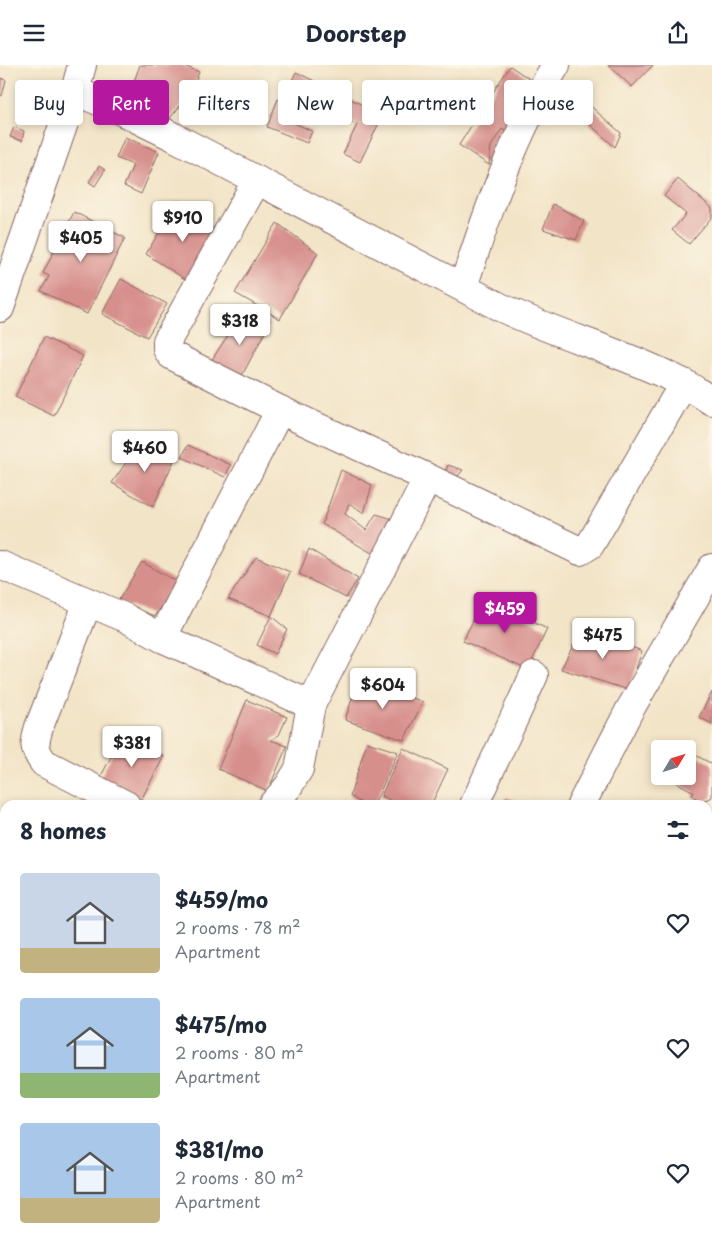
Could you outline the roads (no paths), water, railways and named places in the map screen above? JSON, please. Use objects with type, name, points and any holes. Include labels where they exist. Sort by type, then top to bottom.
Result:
[{"type":"street","points":[[78,80],[82,65]]},
{"type":"street","points":[[463,287],[480,235],[518,135],[540,91],[556,65]]},
{"type":"street","points":[[83,95],[148,124],[257,179],[532,322],[615,353],[684,383],[712,401]]},
{"type":"street","points":[[0,309],[63,125]]},
{"type":"street","points":[[257,179],[167,341],[167,349],[171,355],[280,410],[580,551],[590,545],[684,383]]},
{"type":"street","points":[[162,638],[280,410]]},
{"type":"street","points":[[276,800],[288,787],[299,769],[311,705],[428,478]]},
{"type":"street","points":[[0,565],[126,618],[162,638],[311,705]]},
{"type":"street","points":[[584,800],[629,711],[712,568]]},
{"type":"street","points":[[88,602],[39,727],[34,745],[36,752],[44,763],[116,800]]},
{"type":"street","points":[[476,800],[534,675]]}]
